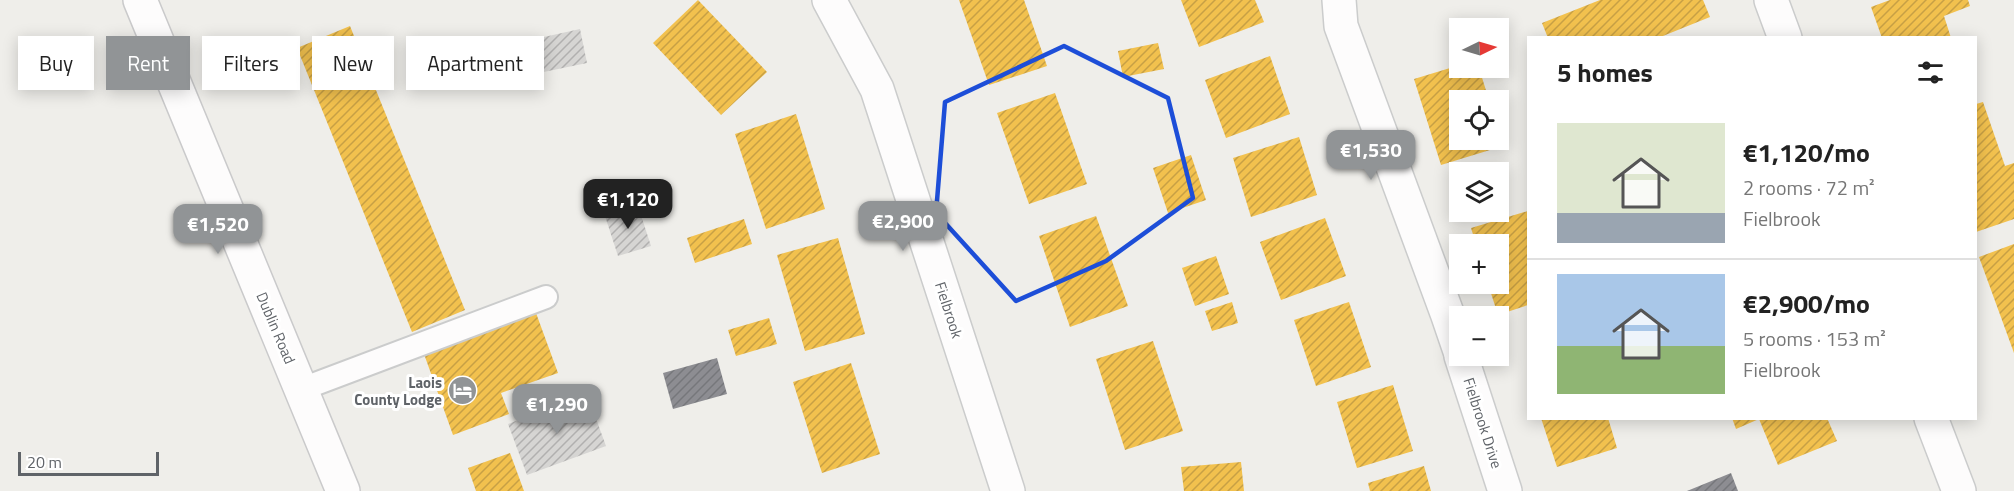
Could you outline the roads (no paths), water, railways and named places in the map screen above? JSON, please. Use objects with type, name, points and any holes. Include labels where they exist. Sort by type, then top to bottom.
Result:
[{"type":"street","name":"Dublin Road","points":[[140,0],[343,491]]},
{"type":"street","name":"Fielbrook","points":[[829,0],[877,90],[1008,491]]},
{"type":"street","points":[[1339,0],[1341,26],[1449,319]]},
{"type":"street","points":[[1771,0],[1784,36]]},
{"type":"street","name":"Fielbrook Drive","points":[[1464,366],[1505,491]]},
{"type":"street","points":[[1932,420],[1959,491]]},
{"type":"lane","points":[[302,389],[546,297]]},
{"type":"place","name":"Laois County Lodge","points":[[463,391]]}]
